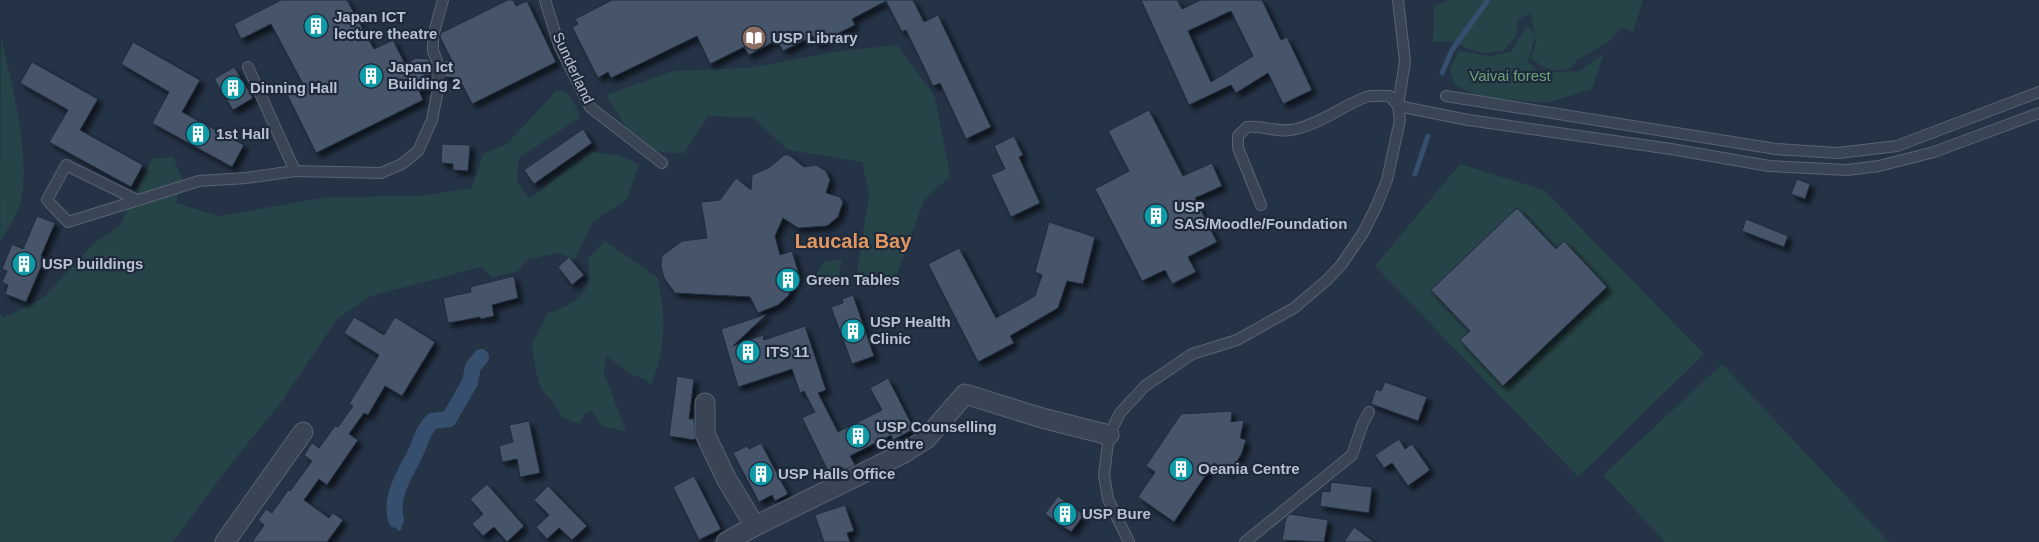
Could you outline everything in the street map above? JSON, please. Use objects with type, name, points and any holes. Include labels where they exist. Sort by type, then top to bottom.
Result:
[{"type":"street","points":[[726,542],[904,453],[926,439],[965,394],[1042,418],[1109,435]]},
{"type":"street","points":[[705,403],[705,434],[727,480],[755,526]]},
{"type":"street","points":[[225,542],[303,432]]},
{"type":"lane","points":[[135,200],[66,165],[47,200],[68,222],[199,180],[295,171],[381,173],[402,164],[418,151],[432,120],[438,89],[437,61],[432,36],[443,0]]},
{"type":"lane","name":"Sunderland","points":[[546,0],[559,45],[590,107],[662,163]]},
{"type":"lane","points":[[1129,542],[1108,499],[1104,475],[1109,435],[1120,413],[1145,386],[1192,354],[1237,340],[1276,320],[1327,280],[1363,233],[1376,207],[1387,180],[1400,120],[1398,106],[1405,61],[1398,0]]},
{"type":"lane","points":[[248,67],[295,171]]},
{"type":"lane","points":[[1446,96],[1776,148],[1838,153],[1897,146],[2039,92]]},
{"type":"lane","points":[[1261,205],[1238,148],[1238,136],[1246,127],[1259,126],[1274,131],[1294,130],[1324,120],[1368,96],[1390,96],[1398,106],[1468,120],[1671,149],[1769,166],[1847,170],[1879,166],[1934,152],[2039,114]]},
{"type":"lane","points":[[1245,542],[1352,456],[1363,423],[1370,412]]},
{"type":"green space","name":"Vaivai forest","points":[[1447,0],[1643,0],[1633,32],[1621,28],[1610,41],[1577,60],[1571,68],[1549,71],[1531,58],[1537,40],[1535,37],[1528,61],[1539,73],[1580,71],[1604,53],[1592,89],[1546,103],[1476,96],[1454,84],[1450,69],[1459,51],[1488,56],[1511,52],[1527,25],[1535,35],[1530,13],[1519,19],[1515,37],[1503,51],[1483,53],[1466,48],[1453,41],[1433,42],[1434,6]]},
{"type":"green space","points":[[1,37],[15,99],[23,147],[24,170],[23,190],[19,208],[0,241]]},
{"type":"green space","points":[[897,45],[935,97],[950,176],[924,200],[897,275],[855,285],[869,195],[862,162],[788,150],[753,118],[708,116],[684,153],[668,153],[656,150],[645,145],[628,130],[606,95],[673,71],[750,68],[834,52]]},
{"type":"green space","points":[[557,90],[568,94],[580,114],[579,118],[519,158],[517,181],[529,199],[591,152],[619,155],[639,165],[627,199],[593,222],[575,259],[556,253],[527,260],[517,272],[492,277],[481,267],[371,296],[337,319],[282,401],[223,474],[173,542],[0,542],[0,312],[3,318],[43,298],[93,244],[120,225],[152,159],[173,157],[182,179],[176,203],[218,216],[328,197],[421,196],[472,188],[483,154],[507,144]]},
{"type":"green space","points":[[1460,164],[1544,190],[1704,354],[1578,477],[1375,266]]},
{"type":"green space","points":[[605,241],[657,277],[662,305],[662,344],[651,385],[645,379],[631,375],[606,355],[604,372],[626,432],[602,426],[592,411],[586,413],[579,424],[562,417],[556,406],[543,391],[537,374],[533,352],[532,341],[537,336],[548,311],[552,313],[570,304],[582,294],[588,280],[588,259]]},
{"type":"green space","points":[[842,260],[838,280],[807,289],[825,261]]},
{"type":"green space","points":[[1722,364],[1889,542],[1665,542],[1603,475]]},
{"type":"building","points":[[281,0],[347,0],[374,49],[393,40],[405,64],[416,58],[429,59],[431,75],[424,75],[429,86],[419,91],[423,100],[316,153],[286,92],[303,84],[271,24],[241,39],[234,24]]},
{"type":"building","points":[[508,0],[513,0],[516,6],[527,1],[556,62],[472,104],[459,78],[444,77],[444,60],[452,61],[440,37],[441,33]]},
{"type":"building","name":"USP Library","points":[[612,0],[913,0],[924,22],[938,15],[991,127],[966,139],[940,83],[933,86],[906,30],[902,32],[886,1],[852,19],[855,25],[817,44],[813,36],[783,51],[777,40],[749,55],[744,47],[710,64],[697,36],[611,78],[608,72],[598,78],[572,27],[578,24],[575,19]]},
{"type":"building","points":[[1141,0],[1177,0],[1182,9],[1201,0],[1262,0],[1281,40],[1287,37],[1312,90],[1283,104],[1268,73],[1236,93],[1231,85],[1189,105]],"holes":[[[1231,11],[1253,56],[1211,82],[1188,31]]]},
{"type":"building","points":[[133,42],[200,80],[182,112],[244,145],[232,167],[152,123],[169,92],[121,64]]},
{"type":"building","points":[[32,62],[98,99],[80,130],[143,165],[131,187],[49,142],[68,110],[20,83]]},
{"type":"building","name":"Dinning Hall","points":[[234,67],[253,98],[233,110],[214,79]]},
{"type":"building","name":"USP SAS/Moodle/Foundation","points":[[1149,110],[1183,176],[1212,163],[1222,186],[1195,198],[1217,242],[1188,257],[1196,272],[1172,284],[1165,270],[1142,281],[1095,189],[1129,171],[1108,131]]},
{"type":"building","points":[[583,129],[592,143],[534,184],[524,170]]},
{"type":"building","points":[[1014,136],[1023,155],[1019,157],[1040,203],[1011,217],[991,175],[1005,169],[994,146]]},
{"type":"building","points":[[442,144],[470,145],[468,171],[453,170],[453,164],[441,163]]},
{"type":"building","points":[[784,155],[789,155],[804,167],[816,165],[826,171],[830,180],[826,193],[840,197],[843,202],[838,217],[827,226],[798,228],[783,218],[775,236],[780,255],[792,251],[799,274],[788,296],[778,305],[758,313],[750,297],[675,293],[664,278],[661,266],[662,256],[682,241],[707,238],[701,202],[720,200],[736,178],[751,190],[752,175],[770,167]]},
{"type":"building","points":[[1797,179],[1810,184],[1805,199],[1791,194]]},
{"type":"building","points":[[1517,208],[1556,249],[1564,241],[1607,287],[1503,386],[1460,340],[1470,331],[1431,290]]},
{"type":"building","name":"USP buildings","points":[[37,216],[55,223],[41,256],[45,258],[26,302],[5,294],[8,285],[2,282],[7,271],[2,269],[12,244],[23,249]]},
{"type":"building","points":[[1746,219],[1788,236],[1784,247],[1742,231]]},
{"type":"building","points":[[1049,222],[1095,237],[1083,284],[1067,281],[1058,308],[1010,336],[1014,343],[978,362],[928,264],[959,248],[996,318],[1035,296],[1042,275],[1035,272]]},
{"type":"building","points":[[569,257],[584,275],[572,285],[558,267]]},
{"type":"building","points":[[514,276],[518,298],[492,305],[494,316],[448,323],[443,298],[471,292],[470,287]]},
{"type":"building","name":"USP Health Clinic","points":[[853,295],[874,356],[852,364],[831,307],[843,303],[842,299]]},
{"type":"building","points":[[767,314],[733,346],[763,335],[764,340],[805,326],[826,390],[818,393],[838,432],[882,410],[870,388],[888,378],[914,429],[893,440],[891,435],[850,456],[855,465],[844,470],[842,467],[829,473],[802,418],[815,412],[804,391],[800,393],[792,369],[738,387],[721,329]]},
{"type":"building","points":[[354,317],[384,335],[395,317],[435,342],[402,396],[385,386],[368,415],[364,413],[349,434],[358,440],[327,485],[319,479],[304,500],[329,518],[333,513],[343,520],[327,542],[252,542],[264,525],[258,520],[266,509],[272,513],[312,461],[304,455],[312,443],[319,448],[335,426],[338,427],[353,406],[349,404],[379,355],[344,333]]},
{"type":"building","points":[[677,376],[694,379],[689,419],[694,419],[695,440],[669,436]]},
{"type":"building","points":[[1385,382],[1427,397],[1418,421],[1371,404],[1376,389],[1381,391]]},
{"type":"building","name":"Oeania Centre","points":[[1232,411],[1231,422],[1244,420],[1240,438],[1246,440],[1241,455],[1229,473],[1214,463],[1174,522],[1138,497],[1155,472],[1146,466],[1181,414]]},
{"type":"building","points":[[529,421],[540,473],[520,477],[517,459],[502,462],[499,446],[513,442],[509,425]]},
{"type":"building","points":[[1399,439],[1405,449],[1412,444],[1430,470],[1408,486],[1392,463],[1384,468],[1375,455]]},
{"type":"building","name":"USP Halls Office","points":[[761,443],[788,494],[775,501],[772,495],[759,502],[733,453],[747,446],[749,449]]},
{"type":"building","points":[[694,476],[721,529],[699,540],[673,487]]},
{"type":"building","points":[[1331,482],[1372,487],[1369,513],[1320,506],[1322,491],[1330,492]]},
{"type":"building","points":[[487,484],[524,526],[507,542],[494,527],[483,536],[472,524],[483,514],[470,499]]},
{"type":"building","points":[[548,486],[587,526],[572,540],[559,528],[547,539],[536,527],[549,515],[534,500]]},
{"type":"building","name":"USP Bure","points":[[1058,496],[1084,515],[1071,532],[1045,514]]},
{"type":"building","points":[[845,505],[854,531],[847,533],[850,542],[824,542],[815,515]]},
{"type":"building","points":[[1290,514],[1328,520],[1324,542],[1282,540],[1286,518]]},
{"type":"building","points":[[1354,527],[1374,542],[1344,542]]},
{"type":"waterway","points":[[1442,73],[1452,50],[1488,0]]},
{"type":"waterway","points":[[1415,174],[1428,136]]},
{"type":"waterway","points":[[396,520],[394,511],[397,494],[403,476],[424,432],[432,421],[449,419],[470,382],[473,367],[481,357]]},
{"type":"waterway","points":[[396,520],[399,528]]},
{"type":"place","name":"Japan ICT lecture theatre","points":[[316,26]]},
{"type":"place","name":"USP Library","points":[[754,38]]},
{"type":"place","name":"Japan Ict Building 2","points":[[371,76]]},
{"type":"place","name":"Dinning Hall","points":[[233,88]]},
{"type":"place","name":"1st Hall","points":[[198,134]]},
{"type":"place","name":"USP SAS/Moodle/Foundation","points":[[1156,216]]},
{"type":"place","name":"USP buildings","points":[[24,264]]},
{"type":"place","name":"Green Tables","points":[[788,280]]},
{"type":"place","name":"USP Health Clinic","points":[[853,331]]},
{"type":"place","name":"ITS 11","points":[[748,352]]},
{"type":"place","name":"USP Counselling Centre","points":[[858,436]]},
{"type":"place","name":"Oeania Centre","points":[[1181,469]]},
{"type":"place","name":"USP Halls Office","points":[[761,474]]},
{"type":"place","name":"USP Bure","points":[[1065,514]]},
{"type":"district","name":"Laucala Bay","points":[[853,241]]}]
